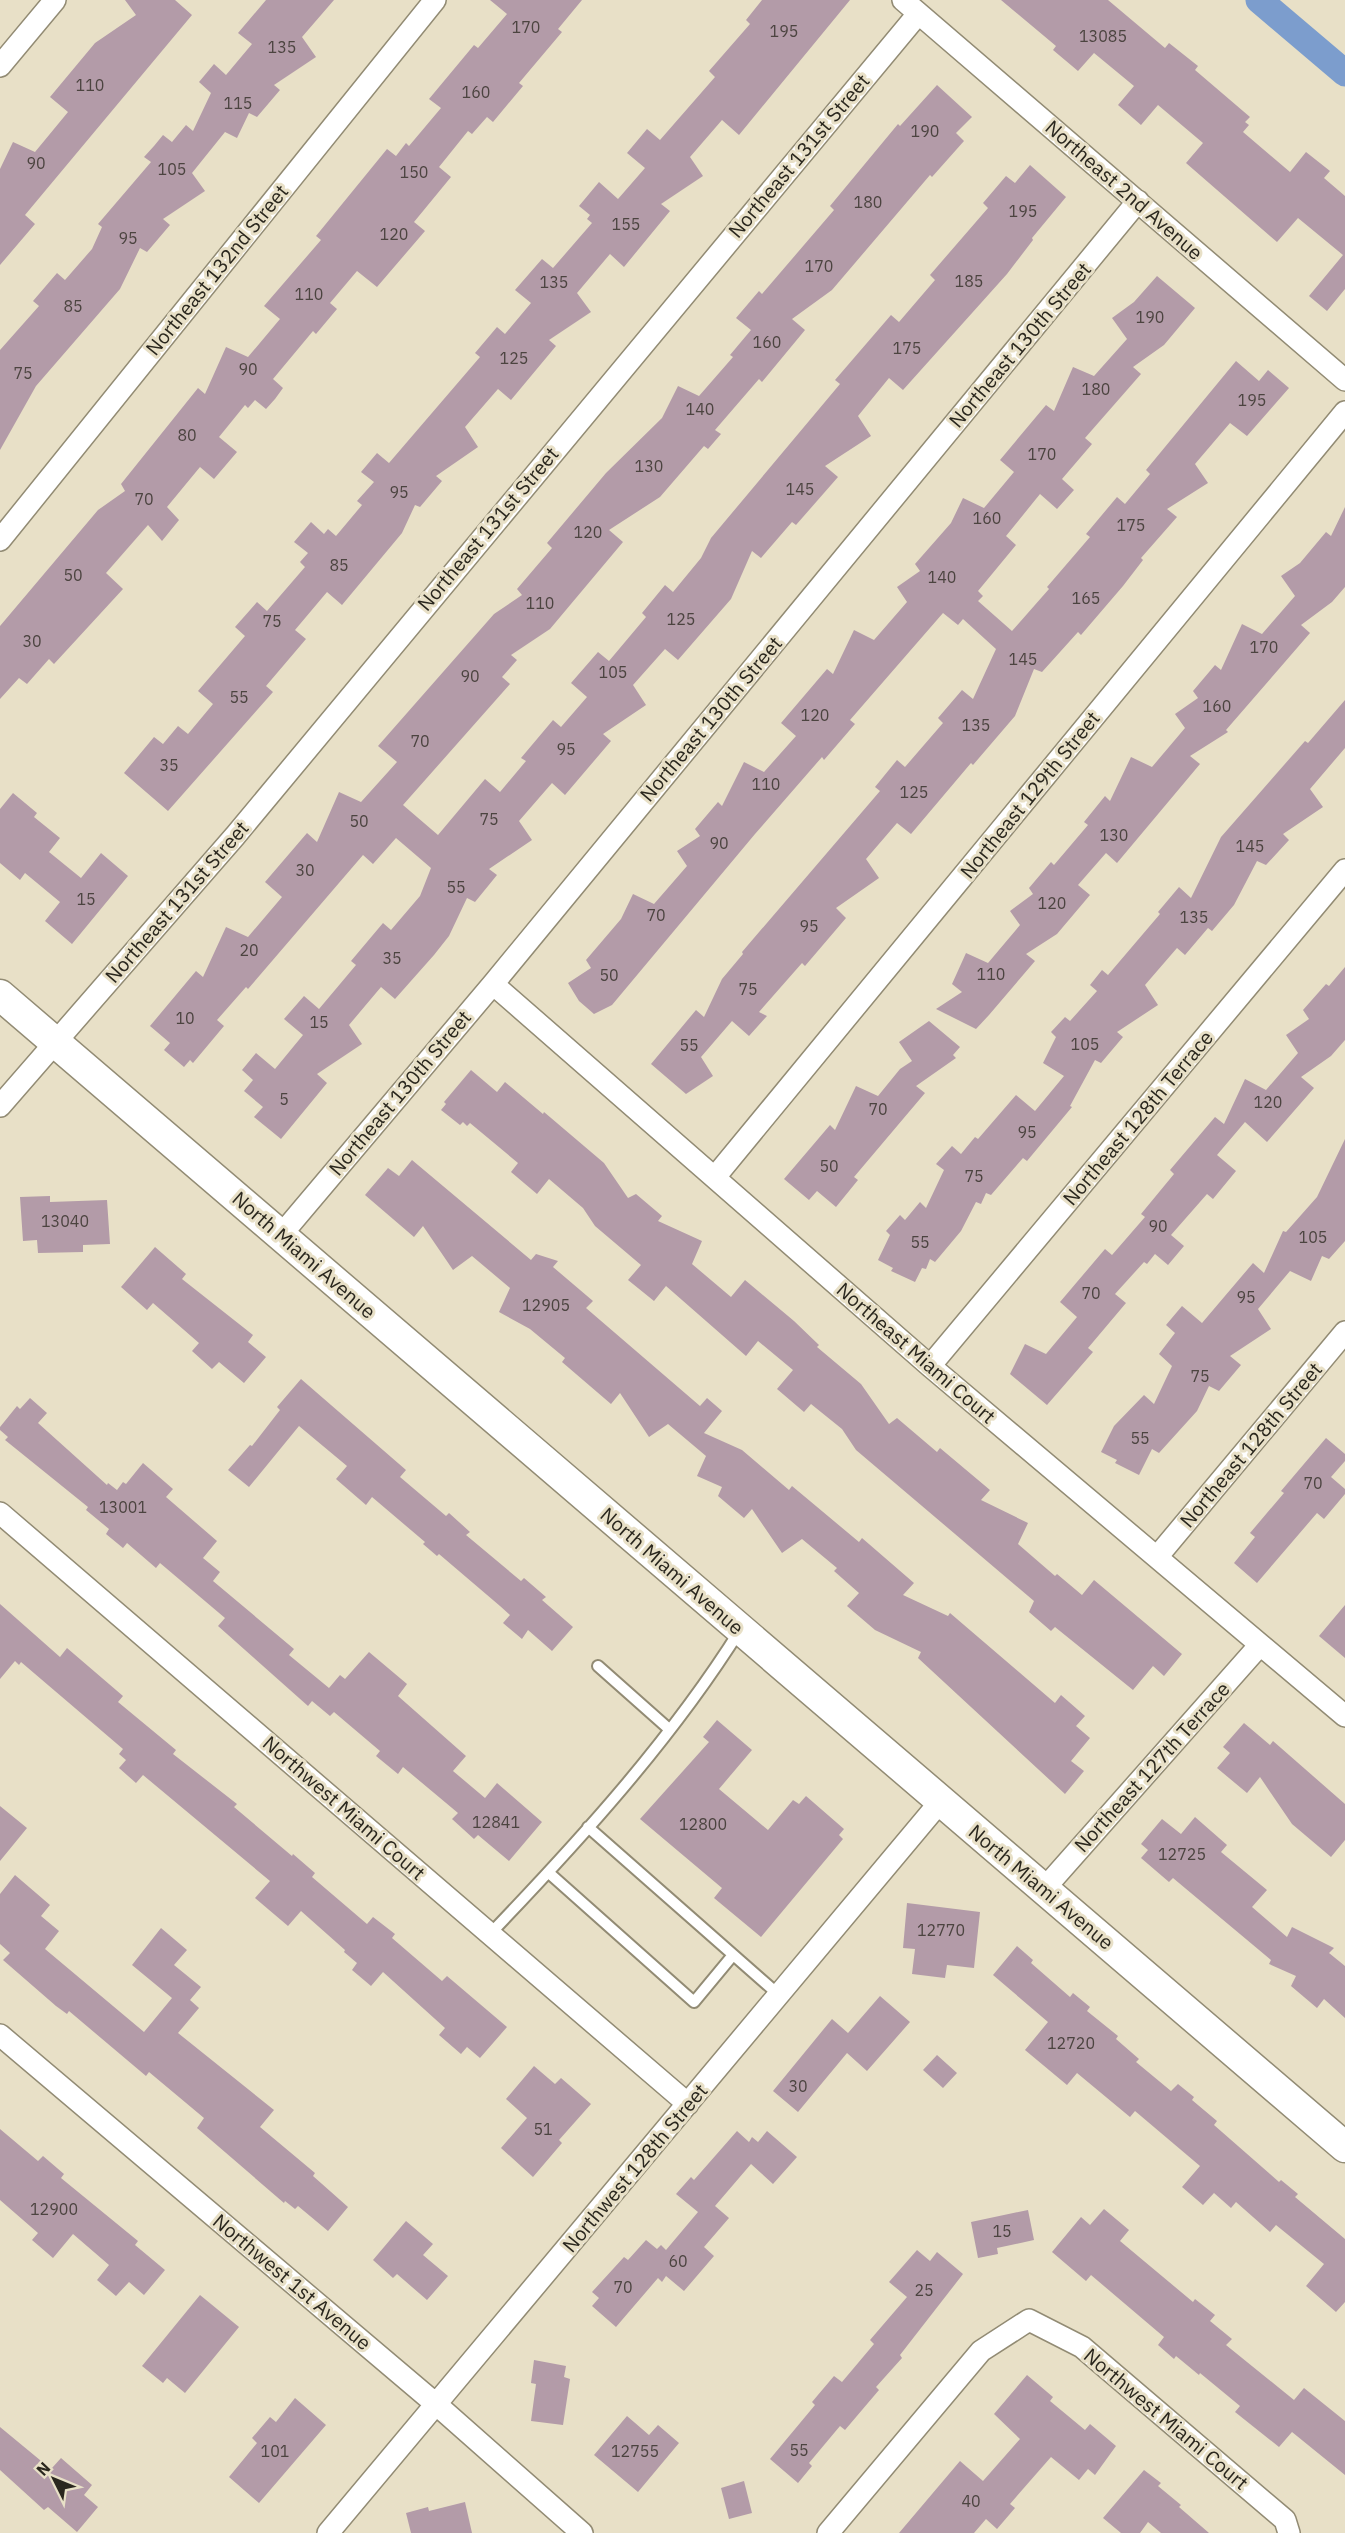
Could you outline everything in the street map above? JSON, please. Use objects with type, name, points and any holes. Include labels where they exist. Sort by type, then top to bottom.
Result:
[{"type":"street","points":[[0,66],[55,0]]},
{"type":"street","name":"Northeast 132nd Street","points":[[0,540],[435,0]]},
{"type":"street","name":"Northeast 2nd Avenue","points":[[911,7],[1345,380]]},
{"type":"street","name":"Northeast 131st Street","points":[[0,1106],[54,1041],[235,836],[911,7]]},
{"type":"street","name":"Northeast 130th Street","points":[[280,1235],[493,984],[1138,201]]},
{"type":"street","name":"Northeast 129th Street","points":[[715,1177],[1345,412]]},
{"type":"street","name":"Northeast 128th Terrace","points":[[930,1366],[1345,870]]},
{"type":"street","name":"Northeast Miami Court","points":[[493,984],[930,1366],[1259,1646],[1345,1716]]},
{"type":"street","name":"North Miami Avenue","points":[[0,995],[1345,2147]]},
{"type":"street","name":"Northeast 128th Street","points":[[1156,1557],[1345,1332]]},
{"type":"street","name":"Northwest Miami Court","points":[[0,1513],[688,2104]]},
{"type":"street","name":"Northeast 127th Terrace","points":[[1044,1889],[1259,1646]]},
{"type":"street","name":"Northwest 128th Street","points":[[328,2533],[940,1802]]},
{"type":"street","name":"Northwest 1st Avenue","points":[[0,2035],[437,2405],[582,2533]]},
{"type":"street","name":"Northwest Miami Court","points":[[828,2533],[981,2351],[1029,2320],[1082,2347],[1286,2520],[1289,2533]]},
{"type":"lane","points":[[490,1934],[549,1873],[669,1729],[715,1669],[740,1629]]},
{"type":"lane","points":[[598,1666],[669,1729]]},
{"type":"lane","points":[[588,1827],[778,1995]]},
{"type":"lane","points":[[549,1873],[694,2002],[733,1955]]},
{"type":"building","points":[[125,0],[175,0],[192,15],[25,215],[35,224],[0,265],[0,169],[13,142],[35,152],[68,112],[50,97],[95,43],[136,15]]},
{"type":"building","points":[[266,0],[334,0],[302,37],[316,57],[274,85],[280,90],[257,117],[249,113],[237,138],[225,132],[192,173],[205,191],[163,219],[170,225],[147,252],[140,248],[120,289],[36,386],[0,450],[0,350],[39,306],[33,301],[57,273],[65,280],[92,249],[102,227],[98,224],[151,162],[144,157],[163,135],[172,142],[186,125],[193,131],[211,93],[199,82],[214,64],[226,75],[252,44],[238,33]]},
{"type":"building","points":[[490,0],[582,0],[558,29],[562,32],[519,83],[523,86],[493,122],[487,117],[472,134],[468,131],[439,167],[451,177],[414,222],[425,231],[377,287],[357,271],[330,303],[337,309],[316,334],[313,331],[273,379],[283,388],[275,399],[266,409],[255,400],[248,408],[245,405],[219,437],[237,452],[214,479],[200,467],[167,507],[179,520],[162,541],[148,525],[106,573],[123,589],[54,664],[49,659],[27,684],[19,678],[0,699],[0,626],[98,510],[125,491],[121,484],[198,388],[205,394],[226,347],[248,357],[280,319],[264,306],[321,240],[316,236],[387,149],[396,156],[406,143],[409,146],[441,108],[429,99],[474,45],[478,48],[507,14]]},
{"type":"building","points":[[762,0],[850,0],[739,135],[722,120],[690,157],[703,176],[661,204],[670,211],[624,267],[610,254],[577,293],[591,312],[549,340],[556,346],[511,400],[498,389],[465,427],[478,447],[436,476],[442,481],[420,507],[415,505],[402,533],[342,605],[327,592],[295,630],[306,639],[266,686],[273,692],[168,811],[124,773],[154,737],[163,744],[178,726],[188,734],[213,704],[198,691],[245,636],[235,627],[257,602],[267,611],[305,567],[300,562],[308,553],[294,542],[311,522],[324,534],[328,529],[336,536],[362,505],[357,501],[374,482],[361,472],[377,453],[389,463],[480,357],[475,353],[497,327],[505,334],[531,303],[515,290],[542,259],[553,268],[592,223],[587,219],[590,215],[579,206],[599,182],[618,199],[645,168],[627,153],[647,129],[660,140],[715,77],[709,71],[750,24],[746,20]]},
{"type":"building","points":[[1001,0],[1108,0],[1165,48],[1169,43],[1198,66],[1195,70],[1250,117],[1245,122],[1249,125],[1243,132],[1290,172],[1306,152],[1330,171],[1324,178],[1345,196],[1345,289],[1327,311],[1309,296],[1343,255],[1298,218],[1277,242],[1186,163],[1203,143],[1158,105],[1141,125],[1118,105],[1134,86],[1094,53],[1078,71],[1053,50],[1056,46]]},
{"type":"building","points":[[937,85],[972,117],[956,133],[964,141],[932,177],[930,175],[832,290],[792,319],[805,330],[762,382],[759,379],[715,430],[721,434],[708,449],[704,446],[660,497],[609,530],[623,542],[550,629],[511,655],[517,660],[502,677],[510,684],[403,805],[438,835],[485,779],[500,792],[526,761],[521,758],[553,720],[561,727],[587,697],[571,683],[598,652],[609,661],[646,617],[642,613],[665,585],[673,592],[701,558],[711,538],[840,384],[835,380],[891,315],[899,322],[935,280],[930,275],[988,208],[983,203],[1006,176],[1015,183],[1030,165],[1066,197],[1032,238],[1033,240],[1007,274],[903,390],[889,378],[858,416],[871,436],[825,466],[838,477],[796,525],[792,522],[761,558],[752,551],[731,599],[678,660],[665,649],[633,685],[646,705],[603,734],[611,741],[565,795],[552,783],[519,821],[532,840],[489,869],[497,875],[475,902],[467,898],[449,936],[434,955],[395,999],[381,987],[349,1025],[362,1044],[317,1074],[327,1083],[281,1139],[254,1117],[263,1107],[244,1091],[253,1080],[242,1070],[256,1053],[275,1069],[303,1035],[284,1019],[304,996],[319,1009],[356,965],[351,961],[383,923],[391,930],[420,896],[431,868],[396,838],[373,864],[363,855],[248,989],[246,987],[217,1020],[224,1026],[193,1063],[190,1060],[184,1067],[164,1050],[170,1043],[150,1026],[196,971],[203,977],[226,927],[248,937],[282,897],[265,882],[307,833],[317,842],[339,792],[361,802],[397,762],[378,746],[494,614],[522,595],[517,589],[552,548],[547,543],[606,473],[662,418],[678,386],[699,396],[733,357],[730,355],[751,330],[736,318],[759,291],[762,294],[834,210],[830,206],[898,124],[900,126]]},
{"type":"building","points":[[1157,276],[1195,308],[1164,345],[1133,367],[1141,374],[1085,438],[1092,444],[1062,479],[1074,490],[1057,509],[1040,494],[1006,536],[1016,545],[978,591],[983,596],[978,601],[1012,631],[1090,537],[1086,534],[1117,497],[1125,504],[1150,474],[1146,470],[1236,361],[1259,381],[1268,370],[1289,388],[1247,436],[1230,423],[1195,464],[1208,483],[1167,509],[1177,517],[1141,558],[1143,560],[1123,586],[1081,635],[1078,632],[1042,672],[1034,669],[1015,716],[973,765],[971,763],[911,834],[897,823],[866,859],[879,878],[836,908],[846,918],[805,966],[802,963],[759,1012],[767,1016],[749,1036],[732,1021],[701,1057],[713,1076],[686,1094],[651,1064],[696,1010],[704,1017],[722,979],[743,954],[742,952],[880,791],[875,787],[897,760],[905,767],[943,723],[938,718],[962,690],[973,699],[996,649],[963,619],[958,625],[943,613],[850,720],[855,724],[824,760],[822,757],[755,834],[612,1005],[594,1014],[579,1001],[568,983],[591,968],[586,960],[621,919],[633,894],[654,904],[687,866],[677,851],[700,836],[695,829],[718,802],[722,806],[744,762],[764,772],[796,736],[781,723],[827,669],[833,674],[854,630],[874,640],[907,602],[897,587],[920,571],[915,564],[951,523],[963,498],[984,508],[1014,472],[1000,460],[1046,405],[1054,411],[1073,367],[1094,376],[1127,339],[1112,318],[1134,302]]},
{"type":"building","points":[[1345,507],[1345,587],[1332,602],[1301,625],[1310,633],[1226,730],[1228,732],[1190,756],[1200,764],[1117,863],[1106,853],[1078,885],[1090,895],[1057,934],[1026,954],[1035,961],[976,1029],[936,1009],[962,992],[952,984],[966,953],[988,963],[1020,925],[1010,911],[1033,894],[1029,888],[1051,862],[1054,865],[1088,825],[1084,822],[1105,796],[1110,801],[1131,757],[1152,767],[1185,728],[1175,714],[1198,698],[1193,691],[1215,665],[1221,670],[1242,624],[1262,634],[1295,596],[1281,576],[1300,563],[1326,532],[1331,536]]},
{"type":"building","points":[[1345,700],[1345,748],[1310,789],[1323,807],[1283,834],[1289,840],[1266,865],[1257,861],[1234,905],[1212,931],[1208,928],[1185,955],[1177,948],[1145,985],[1158,1005],[1117,1032],[1123,1037],[1101,1063],[1095,1060],[1070,1106],[1072,1107],[1027,1161],[1023,1158],[991,1195],[986,1193],[981,1204],[976,1202],[961,1231],[935,1262],[930,1259],[926,1269],[922,1268],[915,1282],[891,1271],[893,1268],[878,1260],[890,1235],[886,1231],[900,1215],[905,1220],[920,1202],[926,1208],[944,1170],[936,1164],[952,1146],[961,1154],[975,1137],[978,1139],[1016,1095],[1035,1111],[1064,1076],[1043,1063],[1056,1037],[1051,1032],[1065,1017],[1070,1021],[1097,991],[1090,985],[1102,970],[1108,975],[1160,914],[1158,912],[1179,887],[1191,898],[1221,837],[1305,741],[1308,743]]},
{"type":"building","points":[[13,793],[37,813],[34,817],[60,838],[49,852],[81,878],[101,853],[128,876],[72,944],[45,921],[60,902],[25,873],[20,880],[0,863],[0,809]]},
{"type":"building","points":[[1345,967],[1345,1040],[1331,1056],[1301,1077],[1314,1088],[1267,1142],[1245,1122],[1217,1155],[1236,1171],[1213,1199],[1207,1194],[1171,1235],[1184,1246],[1168,1265],[1155,1254],[1147,1264],[1144,1262],[1115,1294],[1126,1303],[1088,1348],[1093,1352],[1047,1405],[1010,1374],[1025,1344],[1046,1354],[1077,1317],[1060,1302],[1105,1249],[1112,1255],[1145,1217],[1141,1214],[1174,1174],[1170,1170],[1215,1117],[1224,1124],[1245,1079],[1266,1090],[1298,1053],[1286,1035],[1309,1019],[1303,1010],[1326,984],[1329,986]]},
{"type":"building","points":[[929,1021],[960,1047],[953,1055],[956,1058],[916,1086],[925,1093],[854,1177],[858,1180],[836,1207],[817,1191],[809,1200],[784,1179],[830,1125],[835,1130],[856,1086],[878,1096],[900,1069],[912,1061],[899,1042]]},
{"type":"building","points":[[471,1070],[497,1092],[505,1082],[543,1114],[544,1112],[604,1163],[628,1198],[636,1194],[662,1216],[658,1221],[702,1241],[692,1264],[731,1297],[745,1280],[794,1321],[819,1345],[817,1347],[861,1384],[889,1424],[897,1418],[937,1452],[940,1448],[990,1490],[981,1500],[1028,1523],[1018,1544],[1055,1576],[1057,1574],[1082,1595],[1094,1580],[1182,1654],[1164,1676],[1153,1666],[1133,1690],[1055,1627],[1051,1631],[1029,1612],[1034,1601],[856,1450],[842,1429],[811,1404],[804,1412],[777,1389],[793,1370],[758,1341],[746,1356],[666,1286],[654,1301],[628,1280],[641,1265],[595,1226],[583,1208],[549,1179],[537,1194],[511,1172],[518,1163],[470,1123],[467,1126],[463,1122],[460,1125],[441,1110],[446,1104],[444,1102]]},
{"type":"building","points":[[1345,1139],[1345,1241],[1329,1259],[1322,1256],[1311,1281],[1290,1271],[1258,1309],[1271,1329],[1230,1356],[1241,1365],[1219,1391],[1209,1386],[1197,1411],[1159,1453],[1152,1449],[1139,1475],[1115,1463],[1117,1460],[1101,1452],[1114,1426],[1144,1395],[1154,1404],[1172,1366],[1159,1354],[1175,1333],[1166,1325],[1182,1306],[1202,1323],[1253,1263],[1264,1273],[1283,1231],[1286,1232],[1317,1197]]},
{"type":"building","points":[[412,1160],[531,1260],[536,1254],[558,1261],[553,1267],[593,1301],[586,1308],[700,1406],[707,1398],[722,1411],[704,1433],[742,1450],[789,1490],[792,1486],[859,1542],[862,1538],[914,1583],[903,1595],[948,1616],[950,1613],[1055,1703],[1061,1695],[1085,1716],[1076,1726],[1090,1738],[1071,1761],[1084,1771],[1065,1794],[918,1658],[921,1652],[875,1630],[847,1606],[859,1593],[834,1571],[837,1568],[802,1539],[782,1553],[752,1509],[744,1518],[718,1496],[722,1487],[697,1476],[706,1456],[668,1424],[649,1437],[620,1393],[611,1404],[562,1362],[565,1358],[530,1329],[499,1312],[510,1288],[472,1256],[453,1270],[423,1226],[414,1237],[365,1195],[388,1168],[399,1176]]},
{"type":"building","points":[[50,1196],[50,1202],[107,1200],[110,1244],[83,1245],[83,1252],[38,1253],[37,1240],[23,1241],[20,1197]]},
{"type":"building","points":[[155,1247],[186,1274],[182,1279],[253,1335],[248,1342],[266,1357],[244,1383],[219,1362],[212,1369],[192,1351],[199,1343],[153,1303],[147,1310],[121,1287]]},
{"type":"building","points":[[301,1379],[406,1470],[400,1477],[446,1516],[449,1513],[470,1532],[466,1535],[521,1581],[524,1578],[546,1597],[542,1600],[573,1627],[552,1651],[528,1630],[522,1639],[503,1623],[510,1615],[500,1606],[439,1554],[437,1556],[423,1544],[425,1542],[372,1497],[366,1505],[336,1479],[347,1466],[299,1426],[249,1487],[228,1470],[250,1445],[252,1446],[280,1410],[277,1407]]},
{"type":"building","points":[[30,1398],[47,1413],[38,1423],[107,1485],[108,1483],[117,1490],[123,1482],[126,1484],[143,1463],[173,1489],[166,1497],[217,1541],[203,1558],[220,1572],[213,1581],[294,1649],[289,1655],[329,1688],[340,1675],[345,1679],[369,1652],[407,1684],[398,1696],[466,1756],[453,1771],[485,1798],[497,1783],[542,1822],[509,1861],[478,1835],[474,1839],[452,1819],[458,1813],[403,1767],[398,1774],[376,1756],[380,1751],[334,1712],[330,1716],[312,1701],[308,1706],[218,1626],[225,1618],[160,1563],[156,1568],[127,1543],[123,1548],[106,1534],[109,1529],[86,1510],[88,1507],[5,1440],[8,1437],[0,1430],[0,1427],[17,1406],[20,1409]]},
{"type":"building","points":[[1326,1438],[1345,1454],[1345,1461],[1331,1477],[1345,1489],[1345,1494],[1324,1519],[1317,1513],[1257,1583],[1234,1563],[1255,1537],[1250,1533],[1284,1493],[1281,1491]]},
{"type":"building","points":[[0,1604],[60,1657],[67,1648],[123,1696],[118,1702],[176,1750],[173,1754],[237,1804],[234,1807],[315,1873],[312,1877],[367,1924],[373,1917],[395,1934],[392,1938],[442,1981],[447,1976],[507,2027],[480,2058],[467,2047],[461,2054],[439,2035],[445,2028],[383,1972],[371,1986],[352,1970],[357,1963],[344,1952],[345,1950],[301,1911],[288,1926],[255,1898],[270,1881],[143,1775],[136,1783],[119,1768],[126,1760],[119,1754],[123,1749],[21,1662],[19,1665],[15,1661],[0,1679]]},
{"type":"building","points":[[1345,1605],[1345,1658],[1319,1636]]},
{"type":"building","points":[[717,1720],[752,1750],[719,1789],[768,1830],[793,1800],[799,1804],[806,1796],[844,1829],[839,1835],[843,1839],[761,1937],[714,1898],[722,1888],[640,1819],[709,1742],[703,1737]]},
{"type":"building","points":[[1244,1723],[1270,1745],[1273,1741],[1345,1804],[1345,1840],[1331,1857],[1292,1824],[1260,1777],[1247,1793],[1217,1768],[1230,1753],[1223,1747]]},
{"type":"building","points":[[0,1806],[27,1828],[0,1861]]},
{"type":"building","points":[[1195,1817],[1227,1845],[1221,1852],[1267,1890],[1252,1907],[1287,1937],[1292,1927],[1334,1948],[1329,1953],[1345,1966],[1345,2018],[1324,1999],[1317,2008],[1291,1986],[1296,1976],[1269,1964],[1271,1960],[1173,1878],[1169,1882],[1141,1858],[1148,1850],[1141,1844],[1162,1819],[1181,1834]]},
{"type":"building","points":[[15,1875],[50,1905],[41,1916],[59,1931],[45,1949],[144,2032],[172,1998],[132,1965],[161,1928],[187,1950],[174,1965],[201,1987],[190,2000],[199,2008],[178,2033],[274,2110],[260,2127],[315,2173],[313,2176],[348,2207],[328,2231],[298,2206],[295,2209],[285,2201],[284,2203],[197,2128],[204,2118],[149,2072],[146,2076],[69,2011],[67,2014],[56,2006],[3,1960],[10,1953],[0,1944],[0,1894]]},
{"type":"building","points":[[907,1903],[980,1912],[974,1968],[947,1965],[945,1978],[912,1974],[915,1949],[903,1948]]},
{"type":"building","points":[[1017,1946],[1033,1960],[1031,1963],[1070,1997],[1073,1993],[1090,2007],[1087,2011],[1118,2036],[1116,2039],[1139,2059],[1136,2062],[1171,2091],[1178,2084],[1194,2097],[1192,2100],[1217,2121],[1214,2125],[1279,2182],[1281,2180],[1298,2194],[1295,2197],[1345,2239],[1345,2302],[1336,2312],[1306,2286],[1324,2264],[1276,2225],[1270,2232],[1236,2202],[1231,2208],[1214,2193],[1203,2205],[1182,2187],[1200,2166],[1135,2111],[1130,2117],[1077,2073],[1067,2085],[1025,2050],[1048,2022],[993,1975]]},
{"type":"building","points":[[880,1996],[910,2022],[867,2071],[847,2053],[798,2112],[773,2091],[832,2019],[848,2033]]},
{"type":"building","points":[[937,2055],[957,2073],[943,2088],[923,2070]]},
{"type":"building","points":[[534,2066],[555,2084],[561,2078],[591,2104],[559,2140],[562,2143],[533,2177],[501,2148],[527,2118],[506,2099]]},
{"type":"building","points":[[0,2129],[38,2161],[43,2156],[64,2174],[61,2178],[138,2241],[135,2245],[165,2270],[144,2295],[129,2282],[116,2296],[97,2280],[109,2265],[73,2234],[53,2258],[32,2240],[38,2233],[0,2200]]},
{"type":"building","points":[[737,2131],[749,2142],[752,2137],[758,2142],[767,2131],[797,2157],[773,2184],[751,2164],[715,2206],[729,2218],[704,2247],[714,2256],[684,2291],[666,2276],[662,2282],[658,2278],[616,2327],[592,2306],[599,2298],[592,2292],[624,2257],[628,2260],[646,2240],[657,2249],[661,2245],[666,2250],[698,2212],[676,2194],[691,2177],[694,2180]]},
{"type":"building","points":[[1104,2209],[1129,2230],[1120,2241],[1193,2302],[1195,2299],[1215,2315],[1210,2321],[1232,2339],[1226,2345],[1294,2400],[1304,2388],[1345,2421],[1345,2475],[1292,2432],[1279,2447],[1235,2412],[1240,2406],[1200,2373],[1199,2375],[1176,2356],[1174,2359],[1158,2345],[1164,2337],[1091,2275],[1086,2281],[1052,2252],[1081,2217],[1090,2225]]},
{"type":"building","points":[[1028,2210],[1034,2240],[997,2248],[998,2254],[978,2258],[971,2222]]},
{"type":"building","points":[[406,2221],[433,2244],[423,2255],[448,2276],[427,2300],[397,2274],[393,2278],[373,2260]]},
{"type":"building","points":[[917,2250],[930,2261],[937,2252],[963,2274],[900,2355],[902,2358],[876,2387],[879,2390],[845,2430],[840,2426],[809,2463],[812,2466],[798,2483],[770,2459],[815,2405],[812,2402],[834,2376],[842,2382],[874,2344],[870,2340],[907,2297],[889,2282]]},
{"type":"building","points":[[200,2295],[239,2327],[185,2393],[167,2378],[163,2383],[142,2366]]},
{"type":"building","points":[[534,2360],[566,2366],[564,2377],[570,2379],[563,2425],[531,2421],[536,2384],[531,2383]]},
{"type":"building","points":[[1027,2375],[1053,2397],[1050,2401],[1085,2430],[1090,2424],[1116,2446],[1095,2475],[1088,2469],[1079,2480],[1051,2457],[1010,2504],[1015,2508],[997,2529],[986,2519],[974,2533],[899,2533],[960,2461],[983,2481],[1020,2439],[994,2414]]},
{"type":"building","points":[[295,2398],[326,2425],[259,2503],[229,2477],[257,2443],[252,2438],[270,2417],[276,2422]]},
{"type":"building","points":[[627,2416],[649,2435],[658,2425],[679,2443],[638,2492],[594,2455]]},
{"type":"building","points":[[0,2427],[46,2465],[52,2468],[61,2458],[92,2485],[84,2495],[98,2507],[77,2532],[48,2507],[44,2510],[0,2470]]},
{"type":"building","points":[[1144,2470],[1161,2483],[1158,2486],[1209,2533],[1161,2533],[1148,2522],[1140,2533],[1121,2533],[1103,2518]]},
{"type":"building","points":[[744,2481],[752,2513],[729,2519],[721,2488]]},
{"type":"building","points":[[465,2502],[472,2533],[411,2533],[406,2513],[428,2507],[429,2511]]},
{"type":"waterway","points":[[1259,0],[1345,73]]}]
